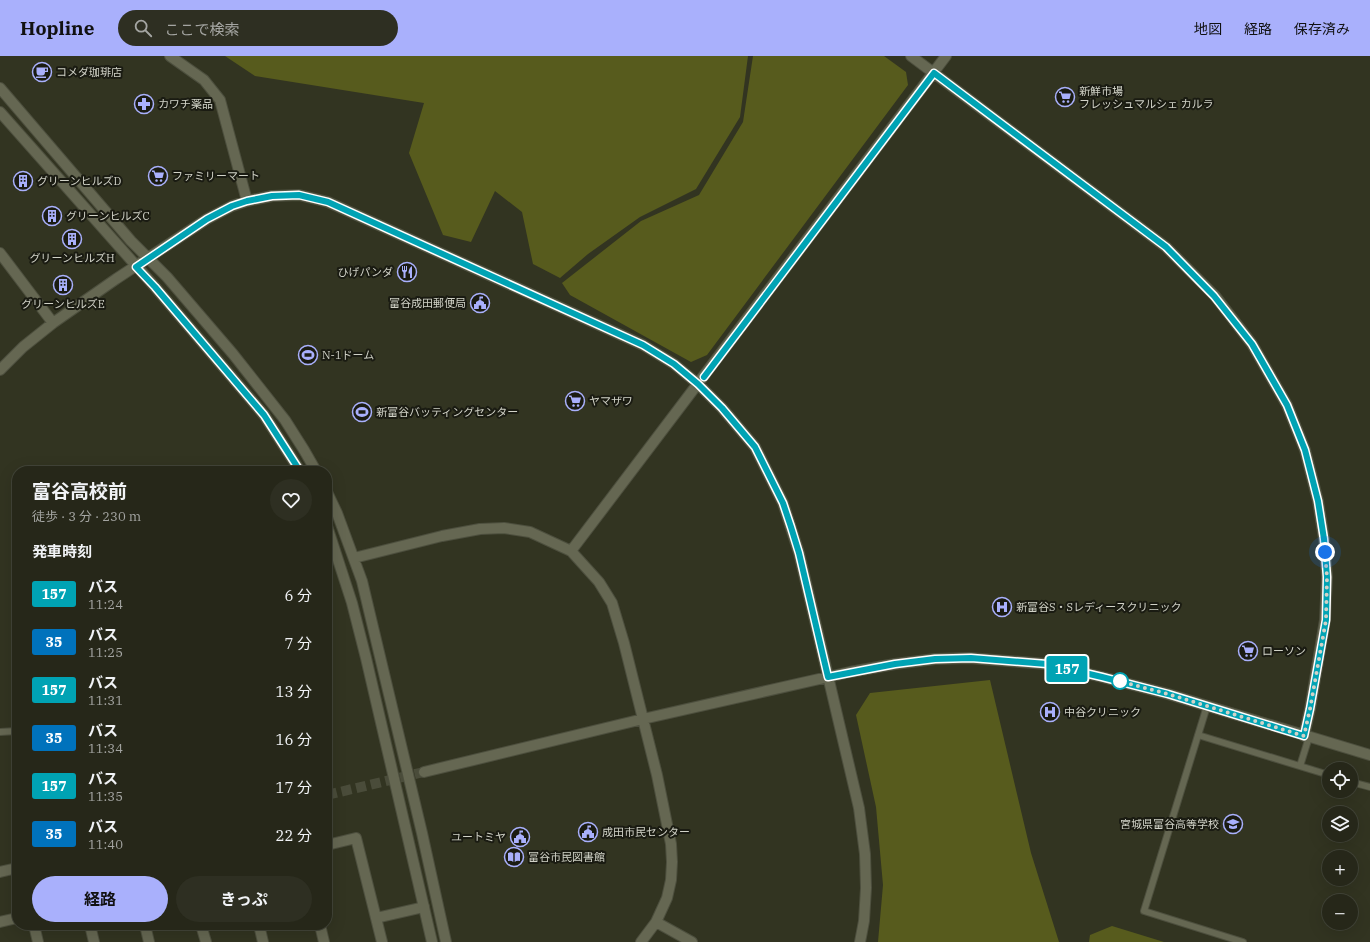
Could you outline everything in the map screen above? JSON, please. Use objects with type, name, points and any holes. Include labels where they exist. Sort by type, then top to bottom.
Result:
[{"type":"street","points":[[170,56],[204,80],[220,100],[247,201]]},
{"type":"street","points":[[912,56],[1166,247],[1214,296],[1252,344],[1287,405],[1305,450],[1318,501],[1324,539],[1327,577],[1326,620],[1306,736]]},
{"type":"street","points":[[571,550],[946,56]]},
{"type":"street","points":[[0,88],[126,235],[167,277],[233,354],[285,420],[313,466]]},
{"type":"street","points":[[0,112],[155,287],[264,415],[297,466]]},
{"type":"street","points":[[0,370],[23,347],[53,323],[116,279],[207,219],[232,206],[247,201],[272,196],[299,195],[328,202],[643,345],[674,364],[698,384],[722,408],[755,447],[783,503],[799,553],[859,808],[865,854],[866,888],[864,921],[860,942]]},
{"type":"street","points":[[0,253],[53,323]]},
{"type":"street","points":[[332,502],[362,581],[422,833],[446,942]]},
{"type":"street","points":[[354,558],[442,536],[480,529],[504,528],[530,532],[571,550],[599,582],[612,604],[624,643],[671,844],[671,880],[667,898],[656,922],[641,942]]},
{"type":"street","points":[[332,542],[354,610],[432,942]]},
{"type":"street","points":[[424,772],[643,719],[828,677],[895,664],[935,659],[971,658],[1047,664],[1102,677],[1207,706],[1370,756]]},
{"type":"street","points":[[332,844],[356,838],[382,942]]},
{"type":"street","points":[[0,872],[12,869]]},
{"type":"street","points":[[376,918],[424,907]]},
{"type":"street","points":[[0,922],[12,919]]},
{"type":"street","points":[[656,922],[692,942]]},
{"type":"street","points":[[35,930],[38,942]]},
{"type":"street","points":[[91,930],[94,942]]},
{"type":"street","points":[[146,930],[150,942]]},
{"type":"street","points":[[203,930],[206,942]]},
{"type":"street","points":[[260,930],[263,942]]},
{"type":"street","points":[[321,930],[324,942]]},
{"type":"lane","points":[[1207,706],[1144,911],[1243,942]]},
{"type":"lane","points":[[0,732],[12,731]]},
{"type":"lane","points":[[1198,735],[1322,773]]},
{"type":"lane","points":[[1300,766],[1306,736]]},
{"type":"lane","points":[[1358,784],[1370,787]]},
{"type":"green space","points":[[225,56],[748,56],[740,117],[696,189],[640,217],[588,254],[560,278],[533,264],[522,212],[495,191],[471,242],[443,235],[409,153],[424,103],[255,76]]},
{"type":"green space","points":[[753,56],[884,56],[906,72],[908,85],[707,355],[691,362],[570,295],[562,283],[641,221],[699,195],[743,122]]},
{"type":"green space","points":[[990,680],[1031,853],[1059,942],[878,942],[883,885],[876,807],[856,715],[870,693]]},
{"type":"green space","points":[[1112,926],[1164,942],[1089,942],[1090,935]]},
{"type":"tunnel","points":[[332,794],[424,772]]},
{"type":"bus line","name":"157","points":[[297,466],[264,415],[155,287],[136,267],[207,219],[232,206],[247,201],[272,196],[299,195],[328,202],[512,284],[643,345],[674,364],[698,384],[722,408],[755,447],[783,503],[799,553],[828,677],[895,664],[935,659],[971,658],[1047,664],[1168,694],[1304,736],[1326,620],[1327,577],[1324,539],[1318,501],[1305,450],[1287,405],[1252,344],[1214,296],[1166,247],[1074,180],[934,73],[704,377]]},
{"type":"place","name":"コメダ珈琲店","points":[[42,72]]},
{"type":"place","name":"新鮮市場 フレッシュマルシェ カルラ","points":[[1065,97]]},
{"type":"place","name":"カワチ薬品","points":[[144,104]]},
{"type":"place","name":"ファミリーマート","points":[[158,176]]},
{"type":"place","name":"グリーンヒルズD","points":[[23,181]]},
{"type":"place","name":"グリーンヒルズC","points":[[52,216]]},
{"type":"place","name":"グリーンヒルズH","points":[[72,239]]},
{"type":"place","name":"ひげパンダ","points":[[407,272]]},
{"type":"place","name":"グリーンヒルズE","points":[[63,285]]},
{"type":"place","name":"富谷成田郵便局","points":[[480,303]]},
{"type":"place","name":"N-1ドーム","points":[[308,355]]},
{"type":"place","name":"ヤマザワ","points":[[575,401]]},
{"type":"place","name":"新富谷バッティングセンター","points":[[362,412]]},
{"type":"place","name":"新富谷S・Sレディースクリニック","points":[[1002,607]]},
{"type":"place","name":"ローソン","points":[[1248,651]]},
{"type":"place","name":"中谷クリニック","points":[[1050,712]]},
{"type":"place","name":"宮城県富谷高等学校","points":[[1233,824]]},
{"type":"place","name":"成田市民センター","points":[[588,832]]},
{"type":"place","name":"ユートミヤ","points":[[520,837]]},
{"type":"place","name":"富谷市民図書館","points":[[514,857]]},
{"type":"route","points":[[1120,681],[1115,680],[1168,694],[1304,736],[1326,620],[1327,577],[1325,552]]}]
